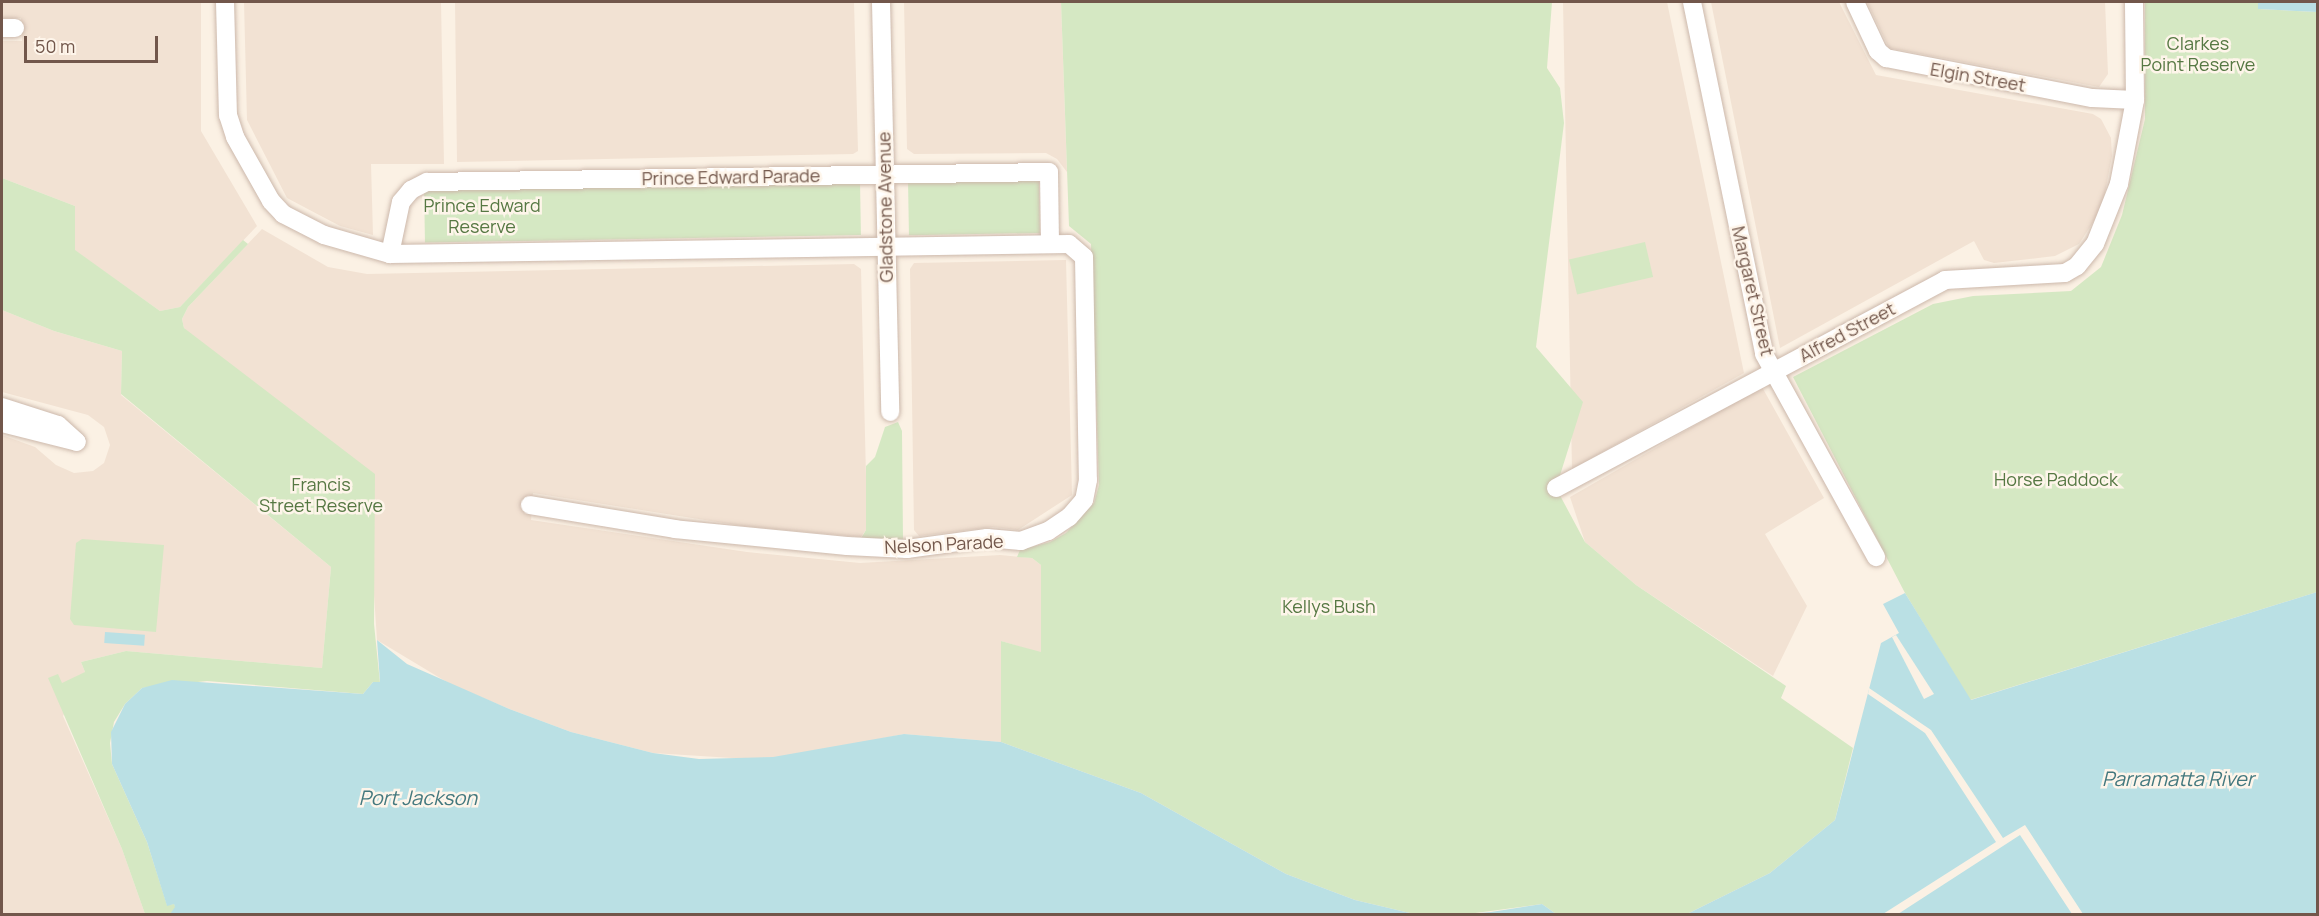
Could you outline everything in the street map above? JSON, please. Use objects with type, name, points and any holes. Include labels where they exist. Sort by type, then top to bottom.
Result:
[{"type":"street","points":[[225,2],[228,115],[235,137],[271,201],[283,214],[324,235],[390,254],[1050,244]]},
{"type":"street","name":"Gladstone Avenue","points":[[881,2],[890,412]]},
{"type":"street","name":"Margaret Street","points":[[1692,2],[1760,339],[1774,372],[1876,557]]},
{"type":"street","name":"Elgin Street","points":[[1855,2],[1878,51],[1886,58],[2092,98],[2135,100]]},
{"type":"street","points":[[2134,2],[2135,100]]},
{"type":"street","name":"Alfred Street","points":[[1556,488],[1945,280],[2065,273],[2087,257],[2108,217],[2119,184],[2135,100]]},
{"type":"street","name":"Prince Edward Parade","points":[[390,254],[401,202],[411,190],[427,182],[1049,172],[1050,244]]},
{"type":"street","name":"Nelson Parade","points":[[530,505],[675,529],[847,546],[907,549],[987,538],[1021,541],[1048,531],[1069,517],[1084,500],[1088,480],[1084,257],[1069,244],[1050,244]]},
{"type":"street","points":[[2,407],[58,425],[77,442],[2,423]]},
{"type":"shaded area","points":[[2,2],[201,2],[201,131],[257,226],[180,307],[160,311],[74,250],[75,206],[2,178],[2,41],[22,41],[21,18],[2,18]]},
{"type":"shaded area","points":[[244,2],[441,2],[444,164],[371,164],[373,235],[340,226],[287,198],[247,120]]},
{"type":"shaded area","points":[[455,2],[854,2],[858,151],[853,154],[457,162]]},
{"type":"shaded area","points":[[904,2],[1061,2],[1067,172],[1057,159],[1046,153],[914,154],[907,149]]},
{"type":"shaded area","points":[[1563,2],[1667,2],[1744,373],[1572,469]]},
{"type":"shaded area","points":[[1711,2],[1839,2],[1876,75],[2093,114],[2101,119],[2111,138],[2112,156],[2102,208],[2079,244],[2055,256],[1994,263],[1984,260],[1974,241],[1780,348]]},
{"type":"shaded area","points":[[1867,2],[2105,2],[2108,74],[2099,87],[1889,48]]},
{"type":"shaded area","points":[[262,229],[328,267],[367,274],[854,264],[861,269],[866,530],[861,537],[743,526],[533,493],[531,520],[747,552],[860,563],[1000,555],[1032,558],[1041,565],[1041,653],[1001,641],[1001,742],[904,734],[798,755],[748,759],[653,753],[571,732],[507,708],[450,684],[377,640],[374,595],[184,328],[182,319],[188,307]]},
{"type":"shaded area","points":[[1066,260],[1072,495],[1018,530],[993,527],[919,536],[914,530],[910,269],[914,263]]},
{"type":"shaded area","points":[[2,310],[54,331],[122,351],[121,395],[331,567],[322,668],[126,651],[81,662],[85,672],[63,716],[122,849],[145,914],[2,914],[2,435],[35,447],[56,465],[74,473],[93,471],[104,463],[110,445],[104,427],[88,415],[2,392]]},
{"type":"shaded area","points":[[1762,387],[1824,498],[1765,534],[1807,606],[1773,676],[1636,585],[1585,542],[1570,497]]},
{"type":"green space","name":"Kellys Bush","points":[[1061,2],[1552,2],[1547,68],[1560,88],[1564,123],[1536,347],[1583,402],[1556,488],[1585,542],[1636,585],[1786,686],[1781,698],[1853,748],[1835,820],[1770,873],[1687,914],[1556,914],[1542,904],[1468,914],[1414,914],[1355,900],[1286,874],[1141,793],[1001,742],[1001,641],[1041,652],[1041,565],[1032,558],[1017,557],[1020,550],[1050,542],[1066,533],[1094,503],[1099,485],[1091,244],[1069,226]]},
{"type":"green space","name":"Horse Paddock","points":[[2145,2],[2258,2],[2258,9],[2317,12],[2317,592],[1970,700],[1905,593],[1793,377],[1933,304],[1973,296],[2071,291],[2101,267],[2122,215],[2145,119]]},
{"type":"green space","name":"Francis Street Reserve","points":[[2,178],[75,206],[75,250],[160,311],[180,307],[243,240],[248,244],[188,307],[182,319],[184,328],[375,474],[374,624],[380,683],[373,682],[363,694],[207,681],[142,688],[125,704],[114,722],[110,743],[112,764],[147,842],[167,905],[174,904],[176,908],[170,914],[145,914],[122,849],[48,678],[58,674],[62,683],[85,672],[81,662],[126,651],[322,668],[331,567],[121,394],[122,351],[54,331],[2,310]]},
{"type":"green space","points":[[1039,179],[1040,233],[909,235],[908,181]]},
{"type":"green space","name":"Prince Edward Reserve","points":[[860,182],[861,235],[425,243],[424,190]]},
{"type":"green space","points":[[1645,242],[1653,277],[1577,295],[1569,260]]},
{"type":"green space","points":[[898,422],[902,431],[903,541],[860,540],[866,530],[866,466],[875,457],[885,427]]},
{"type":"green space","points":[[82,539],[164,545],[156,632],[74,625],[70,619],[76,543]]},
{"type":"water","points":[[2258,2],[2317,2],[2317,12],[2258,9]]},
{"type":"water","name":"Parramatta River","points":[[2317,592],[2317,914],[1687,914],[1770,873],[1835,820],[1881,643],[1899,633],[1883,604],[1905,593],[1971,700]]},
{"type":"water","points":[[105,632],[145,635],[144,646],[104,643]]},
{"type":"water","name":"Port Jackson","points":[[377,640],[407,664],[507,708],[571,732],[653,753],[699,759],[773,757],[904,734],[1001,742],[1141,793],[1286,874],[1355,900],[1414,914],[170,914],[175,907],[174,904],[167,906],[147,842],[112,764],[111,732],[125,704],[142,688],[172,680],[363,694],[373,682],[380,682]]},
{"type":"water","points":[[1542,904],[1556,914],[1468,914],[1491,912]]},
{"type":"pier","points":[[1896,635],[1934,694],[1924,699],[1892,637]]},
{"type":"pier","points":[[1869,688],[1931,730],[2003,838],[2025,825],[2083,914],[2072,914],[2020,835],[1898,914],[1883,914],[1996,842],[1925,733],[1868,694]]},
{"type":"park label","name":"Clarkes Point Reserve","points":[[2198,54]]}]
